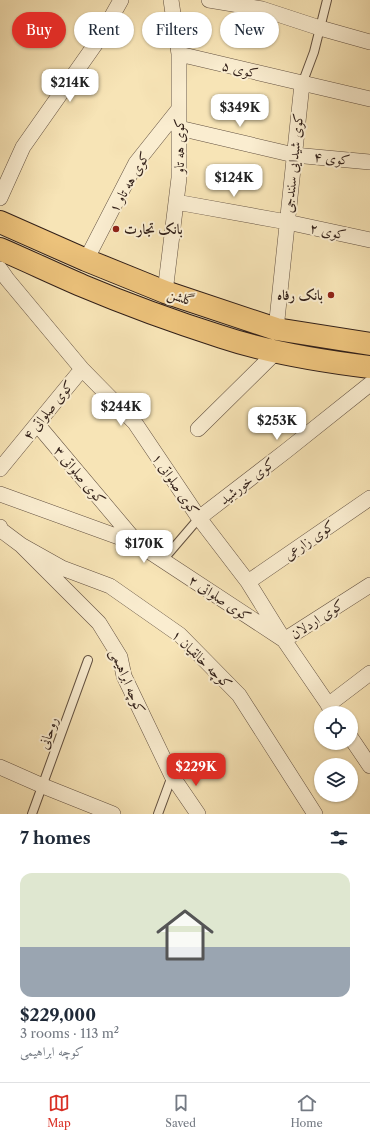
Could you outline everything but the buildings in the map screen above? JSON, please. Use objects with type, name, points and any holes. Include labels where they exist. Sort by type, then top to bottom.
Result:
[{"type":"main road","name":"گلشن","points":[[0,222],[86,260],[165,292],[276,329],[370,344]]},
{"type":"main road","name":"گلشن","points":[[0,249],[82,286],[223,338],[276,352],[370,367]]},
{"type":"street","points":[[0,198],[23,147],[99,39],[121,0]]},
{"type":"street","name":"کوی هه تاو","points":[[165,292],[179,178],[179,54],[171,0]]},
{"type":"street","points":[[209,0],[263,5],[320,28],[370,42]]},
{"type":"street","name":"کوی ۵","points":[[179,54],[370,99]]},
{"type":"street","name":"کوی شیدایی سنندجی","points":[[276,329],[302,84]]},
{"type":"street","name":"کوی هه تاو ۱","points":[[86,260],[136,163],[179,109]]},
{"type":"street","name":"کوی ۴","points":[[179,128],[294,154],[370,162]]},
{"type":"street","name":"کوی ۲","points":[[176,202],[287,222],[370,240]]},
{"type":"street","name":"کوی صلواتی ۱","points":[[0,269],[82,369],[135,423],[199,518],[248,582],[284,640],[329,706]]},
{"type":"street","points":[[198,429],[276,352]]},
{"type":"street","name":"کوی صلواتی ۴","points":[[0,469],[82,369]]},
{"type":"street","name":"کوی خورشید","points":[[199,518],[370,384]]},
{"type":"street","name":"کوی صلواتی ۳","points":[[37,424],[138,544]]},
{"type":"street","name":"کوی صلواتی ۲","points":[[0,494],[138,544],[284,640]]},
{"type":"street","name":"کوی زارعی","points":[[248,582],[370,498]]},
{"type":"street","points":[[0,527],[1,530],[21,545]]},
{"type":"street","name":"کوچه ابراهیمی","points":[[21,545],[99,622],[120,657],[124,676],[172,776],[198,814]]},
{"type":"street","name":"کوچه خالقیان ۱","points":[[21,545],[62,568],[110,586],[180,635],[239,695],[315,814]]},
{"type":"street","name":"کوی اردلان","points":[[284,640],[370,585]]},
{"type":"street","points":[[334,706],[370,673]]},
{"type":"street","points":[[358,748],[370,766]]},
{"type":"street","points":[[0,766],[43,786],[112,814]]},
{"type":"lane","name":"کوی شیدایی سنندجی","points":[[302,84],[314,52],[327,0]]},
{"type":"lane","points":[[163,560],[199,518]]},
{"type":"lane","name":"روحانی","points":[[32,814],[88,660]]},
{"type":"lane","points":[[158,814],[172,776]]},
{"type":"place","name":"بانک تجارت","points":[[116,229]]},
{"type":"place","name":"بانک رفاه","points":[[331,295]]}]
